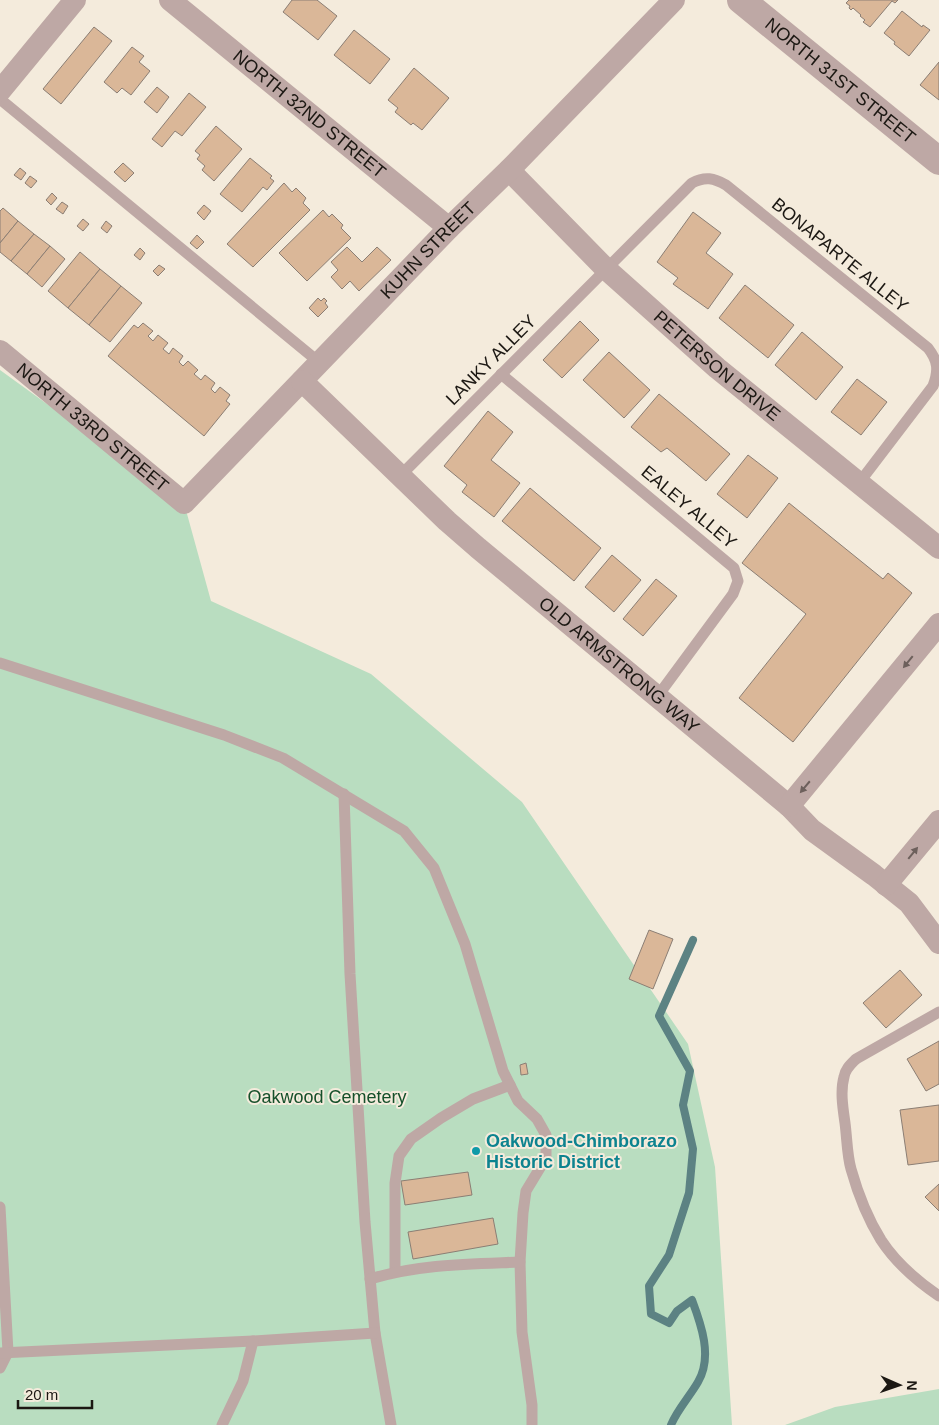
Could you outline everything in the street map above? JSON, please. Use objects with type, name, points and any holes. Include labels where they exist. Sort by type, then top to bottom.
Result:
[{"type":"street","points":[[0,91],[75,0]]},
{"type":"street","name":"NORTH 32ND STREET","points":[[170,0],[449,228]]},
{"type":"street","name":"KUHN STREET","points":[[184,503],[449,228],[509,170],[674,0]]},
{"type":"street","name":"NORTH 31ST STREET","points":[[740,0],[939,161]]},
{"type":"street","name":"PETERSON DRIVE","points":[[509,170],[606,269],[717,368],[939,548]]},
{"type":"street","name":"NORTH 33RD STREET","points":[[0,351],[184,503]]},
{"type":"street","name":"OLD ARMSTRONG WAY","points":[[302,381],[472,543],[789,806],[812,830],[909,903],[939,943]]},
{"type":"street","points":[[789,806],[939,624]]},
{"type":"street","points":[[886,885],[939,821]]},
{"type":"lane","points":[[0,99],[320,363]]},
{"type":"lane","name":"BONAPARTE ALLEY","points":[[606,269],[692,184],[701,179],[718,180],[928,348],[938,366],[938,376],[934,386],[858,483]]},
{"type":"lane","name":"LANKY ALLEY","points":[[400,476],[606,269]]},
{"type":"lane","name":"EALEY ALLEY","points":[[501,374],[734,568],[737,573],[738,581],[733,594],[657,697]]},
{"type":"lane","points":[[0,663],[224,735],[283,758],[404,831],[434,868],[465,944],[503,1071],[518,1100],[537,1119],[546,1134],[546,1158],[526,1191],[520,1262],[522,1332],[532,1405],[532,1425]]},
{"type":"lane","points":[[344,794],[350,974],[370,1279],[375,1333],[391,1425]]},
{"type":"lane","points":[[939,1012],[856,1059],[848,1067],[842,1092],[851,1168],[868,1216],[882,1241],[899,1264],[939,1296]]},
{"type":"lane","points":[[395,1272],[395,1183],[398,1156],[411,1139],[441,1118],[472,1099],[510,1085]]},
{"type":"lane","points":[[0,1207],[4,1352],[0,1368]]},
{"type":"lane","points":[[370,1279],[395,1272],[441,1266],[520,1262]]},
{"type":"lane","points":[[4,1352],[253,1341],[375,1333]]},
{"type":"lane","points":[[222,1425],[244,1381],[253,1341]]},
{"type":"green space","name":"Oakwood Cemetery","points":[[0,370],[184,503],[211,601],[371,674],[522,802],[688,1044],[715,1167],[732,1425],[0,1425]]},
{"type":"green space","points":[[939,1389],[939,1425],[785,1425],[835,1407]]},
{"type":"building","points":[[292,0],[317,0],[337,16],[318,40],[283,12]]},
{"type":"building","points":[[849,0],[898,0],[895,3],[892,1],[870,27],[863,22],[865,20],[861,15],[853,8],[851,10],[849,8],[850,6],[846,3]]},
{"type":"building","points":[[902,11],[922,27],[923,25],[930,30],[909,56],[884,33]]},
{"type":"building","points":[[94,27],[112,41],[61,104],[43,89]]},
{"type":"building","points":[[354,30],[390,59],[370,84],[334,55]]},
{"type":"building","points":[[132,47],[144,56],[139,62],[150,71],[131,95],[122,88],[117,93],[104,82]]},
{"type":"building","points":[[939,62],[939,100],[920,85]]},
{"type":"building","points":[[414,68],[449,98],[422,130],[413,123],[411,125],[395,112],[398,108],[388,100]]},
{"type":"building","points":[[157,87],[169,97],[157,113],[144,102]]},
{"type":"building","points":[[189,93],[206,107],[182,136],[175,131],[162,147],[152,139]]},
{"type":"building","points":[[216,126],[242,149],[214,181],[202,170],[205,166],[197,159],[200,155],[195,151]]},
{"type":"building","points":[[250,158],[272,176],[270,178],[274,181],[267,190],[263,187],[242,212],[220,194]]},
{"type":"building","points":[[123,163],[134,173],[125,182],[114,172]]},
{"type":"building","points":[[20,168],[26,173],[21,180],[14,175]]},
{"type":"building","points":[[30,176],[37,181],[31,188],[25,183]]},
{"type":"building","points":[[284,183],[292,192],[296,188],[306,198],[303,203],[310,210],[253,267],[227,244]]},
{"type":"building","points":[[52,193],[57,198],[51,205],[46,200]]},
{"type":"building","points":[[62,202],[68,206],[63,214],[56,209]]},
{"type":"building","points":[[204,205],[211,211],[204,220],[197,213]]},
{"type":"building","points":[[3,208],[18,221],[0,243],[0,211]]},
{"type":"building","points":[[323,210],[329,217],[332,214],[343,225],[341,228],[351,238],[307,281],[279,253]]},
{"type":"building","points":[[693,212],[721,233],[706,253],[733,274],[708,309],[673,284],[678,278],[657,262]]},
{"type":"building","points":[[83,219],[89,224],[83,231],[77,226]]},
{"type":"building","points":[[18,221],[34,234],[11,261],[0,252],[0,243]]},
{"type":"building","points":[[106,221],[112,226],[107,233],[101,228]]},
{"type":"building","points":[[34,234],[50,246],[27,274],[11,261]]},
{"type":"building","points":[[197,235],[204,242],[197,249],[190,243]]},
{"type":"building","points":[[50,246],[65,259],[42,287],[27,274]]},
{"type":"building","points":[[347,247],[362,262],[377,247],[391,260],[359,291],[350,281],[342,289],[331,277],[338,270],[331,262]]},
{"type":"building","points":[[140,248],[145,253],[140,260],[134,255]]},
{"type":"building","points":[[80,252],[100,269],[68,308],[48,291]]},
{"type":"building","points":[[159,265],[165,269],[158,276],[153,271]]},
{"type":"building","points":[[100,269],[121,286],[89,325],[68,308]]},
{"type":"building","points":[[745,285],[794,325],[768,358],[719,318]]},
{"type":"building","points":[[121,286],[142,303],[110,342],[89,325]]},
{"type":"building","points":[[318,298],[321,301],[324,298],[327,301],[325,303],[328,307],[318,317],[309,308]]},
{"type":"building","points":[[580,321],[599,340],[562,378],[543,360]]},
{"type":"building","points":[[143,323],[153,331],[148,336],[153,341],[158,335],[168,343],[163,349],[169,354],[173,348],[183,356],[179,362],[183,366],[188,361],[198,370],[194,374],[201,380],[205,375],[215,383],[211,389],[215,393],[220,387],[230,395],[226,401],[230,404],[204,436],[108,356],[134,325],[138,328]]},
{"type":"building","points":[[802,332],[843,367],[816,400],[775,365]]},
{"type":"building","points":[[609,352],[650,390],[624,418],[583,380]]},
{"type":"building","points":[[857,379],[887,402],[861,435],[831,412]]},
{"type":"building","points":[[659,394],[730,454],[706,481],[667,448],[661,452],[631,427]]},
{"type":"building","points":[[488,411],[513,432],[491,460],[520,483],[494,517],[462,492],[467,485],[444,466]]},
{"type":"building","points":[[748,455],[778,478],[747,518],[717,494]]},
{"type":"building","points":[[530,488],[601,548],[574,581],[502,521]]},
{"type":"building","points":[[789,503],[883,579],[888,573],[912,593],[793,742],[739,698],[806,614],[742,563]]},
{"type":"building","points":[[612,555],[641,580],[614,612],[585,587]]},
{"type":"building","points":[[656,579],[677,596],[643,636],[623,619]]},
{"type":"building","points":[[649,930],[673,939],[653,989],[629,979]]},
{"type":"building","points":[[900,970],[922,995],[886,1028],[863,1003]]},
{"type":"building","points":[[939,1041],[939,1084],[926,1091],[907,1059]]},
{"type":"building","points":[[526,1063],[528,1074],[521,1075],[520,1065]]},
{"type":"building","points":[[939,1105],[939,1161],[908,1165],[900,1110]]},
{"type":"building","points":[[468,1172],[472,1195],[405,1205],[401,1181]]},
{"type":"building","points":[[939,1184],[939,1211],[925,1197]]},
{"type":"building","points":[[493,1218],[498,1244],[413,1259],[408,1232]]},
{"type":"waterway","points":[[671,1425],[698,1382],[705,1362],[702,1330],[692,1300],[677,1311],[669,1323],[651,1314],[649,1286],[669,1255],[689,1193],[693,1149],[683,1105],[690,1071],[659,1016],[693,940]]},
{"type":"place","name":"Oakwood-Chimborazo Historic District","points":[[476,1151]]}]
